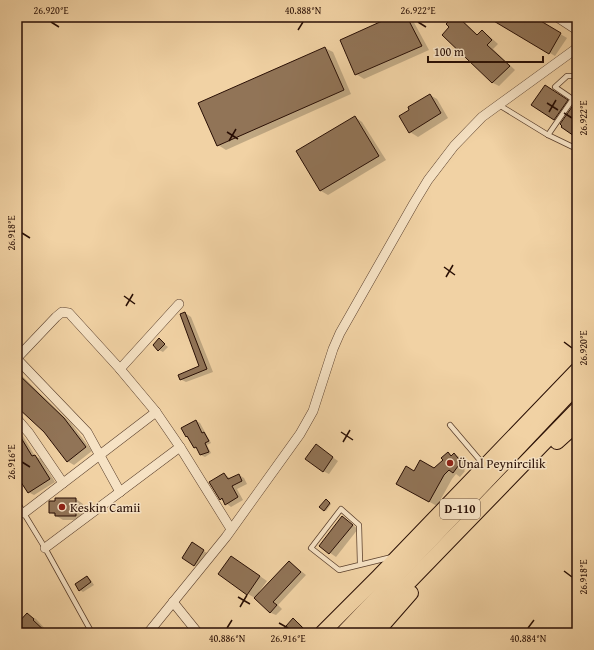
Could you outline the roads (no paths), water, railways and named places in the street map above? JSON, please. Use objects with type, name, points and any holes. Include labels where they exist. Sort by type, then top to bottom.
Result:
[{"type":"highway","points":[[322,633],[400,555],[577,370]]},
{"type":"highway","name":"D-110","points":[[343,633],[577,386]]},
{"type":"highway","name":"D-110","points":[[360,633],[577,409]]},
{"type":"highway","points":[[518,470],[545,452],[577,424]]},
{"type":"highway","points":[[326,633],[382,582],[419,544],[486,481]]},
{"type":"highway","points":[[376,633],[497,493]]},
{"type":"street","points":[[557,17],[577,30]]},
{"type":"street","points":[[148,633],[196,575],[231,529],[307,423],[317,401],[338,338],[428,180],[454,146],[475,124],[577,48]]},
{"type":"street","points":[[120,369],[179,304]]},
{"type":"street","points":[[120,492],[87,432],[17,359],[62,312],[69,313],[120,369],[156,412],[180,447],[231,529]]},
{"type":"street","points":[[24,513],[156,412]]},
{"type":"street","points":[[17,419],[29,432],[63,483]]},
{"type":"street","points":[[45,548],[180,447]]},
{"type":"street","points":[[173,602],[198,633]]},
{"type":"lane","points":[[575,101],[555,87],[567,76],[577,76]]},
{"type":"lane","points":[[548,135],[575,101],[577,93]]},
{"type":"lane","points":[[499,105],[548,135],[577,148]]},
{"type":"lane","points":[[450,425],[485,466]]},
{"type":"lane","points":[[17,502],[45,548],[92,633]]},
{"type":"lane","points":[[360,564],[359,525],[341,509],[312,548],[339,570],[400,555]]},
{"type":"place","name":"Ünal Peynircilik","points":[[450,463]]},
{"type":"place","name":"Keskin Camii","points":[[62,507]]}]
